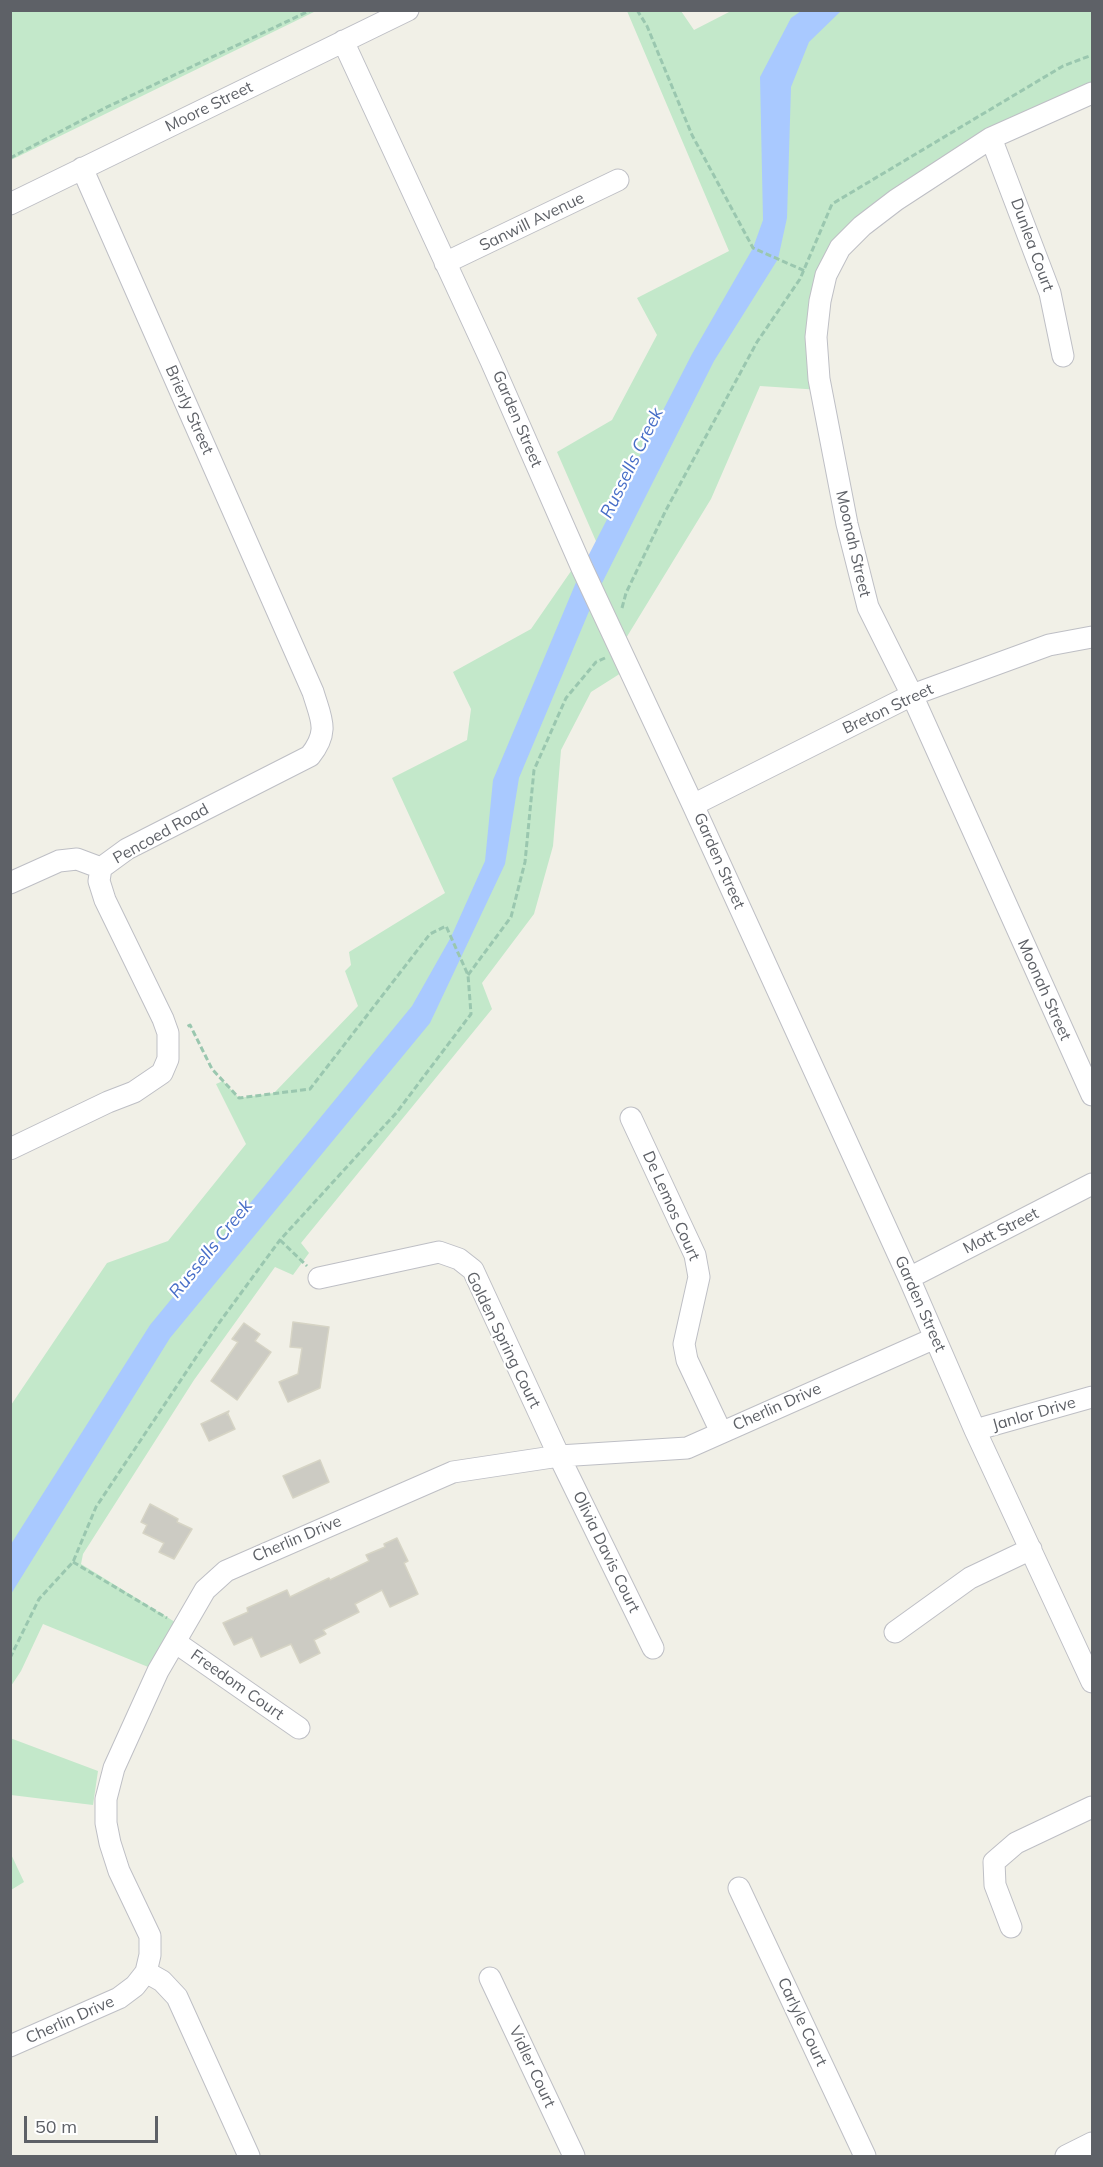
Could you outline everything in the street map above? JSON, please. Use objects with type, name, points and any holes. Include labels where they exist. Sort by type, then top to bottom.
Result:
[{"type":"street","name":"Moore Street","points":[[10,204],[408,10]]},
{"type":"street","name":"Garden Street","points":[[344,41],[491,361],[588,582],[693,805],[909,1278],[975,1430],[1092,1682]]},
{"type":"street","name":"Moonah Street","points":[[1092,93],[991,138],[896,200],[862,226],[840,248],[826,275],[819,301],[816,337],[819,379],[847,524],[868,608],[912,695],[1092,1095]]},
{"type":"street","name":"Dunlea Court","points":[[991,138],[1050,294],[1063,356]]},
{"type":"street","name":"Brierly Street","points":[[82,168],[296,652]]},
{"type":"street","name":"Sanwill Avenue","points":[[445,263],[618,180]]},
{"type":"street","name":"Breton Street","points":[[693,805],[912,695],[1049,645],[1092,637]]},
{"type":"street","name":"Pencoed Road","points":[[10,1149],[134,1092],[162,1073],[168,1059],[168,1033],[105,900],[99,881],[101,868],[127,849],[310,756],[320,744],[323,729],[314,692],[296,652]]},
{"type":"street","points":[[10,883],[59,861],[77,860],[101,868]]},
{"type":"street","name":"De Lemos Court","points":[[631,1118],[695,1256],[699,1277],[684,1344],[687,1360],[721,1432]]},
{"type":"street","name":"Mott Street","points":[[909,1278],[1092,1184]]},
{"type":"street","name":"Golden Spring Court","points":[[319,1278],[439,1252],[459,1259],[473,1270],[559,1456]]},
{"type":"street","name":"Cherlin Drive","points":[[10,2046],[119,1998],[135,1986],[146,1972],[150,1955],[150,1936],[116,1862],[106,1823],[106,1799],[114,1768],[158,1671],[205,1590],[226,1571],[453,1472],[559,1456],[687,1449],[935,1338]]},
{"type":"street","name":"Janlor Drive","points":[[975,1430],[1092,1397]]},
{"type":"street","name":"Olivia Davis Court","points":[[559,1456],[653,1648]]},
{"type":"street","points":[[895,1632],[970,1578],[1031,1549]]},
{"type":"street","name":"Freedom Court","points":[[179,1634],[299,1728]]},
{"type":"street","points":[[1011,1928],[995,1885],[994,1862],[1016,1843],[1092,1807]]},
{"type":"street","name":"Carlyle Court","points":[[739,1888],[865,2157]]},
{"type":"street","points":[[146,1972],[162,1981],[177,1997],[249,2157]]},
{"type":"street","name":"Vidler Court","points":[[490,1978],[574,2157]]},
{"type":"street","points":[[1066,2157],[1092,2143]]},
{"type":"path","points":[[10,158],[87,117],[311,10]]},
{"type":"path","points":[[637,10],[647,26],[692,135],[753,248],[804,270]]},
{"type":"path","points":[[468,975],[511,917],[525,862],[534,770],[566,698],[596,662],[610,655],[614,637]]},
{"type":"path","points":[[10,1658],[39,1599],[73,1562],[96,1507],[219,1323],[280,1240],[397,1112],[471,1014],[468,975],[446,926],[430,934],[310,1089],[239,1098],[212,1069],[190,1025],[168,1033]]},
{"type":"path","points":[[280,1240],[319,1278]]},
{"type":"path","points":[[73,1562],[179,1634]]},
{"type":"green space","points":[[11,10],[316,10],[316,11],[11,160]]},
{"type":"green space","points":[[627,11],[681,11],[694,30],[731,11],[1092,11],[1092,93],[896,200],[826,275],[821,390],[760,386],[711,499],[620,648],[629,668],[591,692],[561,750],[553,846],[534,914],[482,983],[492,1009],[301,1243],[309,1253],[293,1275],[275,1267],[194,1380],[83,1554],[81,1564],[183,1627],[158,1671],[43,1624],[21,1671],[11,1686],[11,1405],[107,1263],[168,1241],[246,1144],[216,1084],[223,1081],[239,1098],[274,1093],[358,1006],[345,971],[351,965],[349,952],[445,893],[392,778],[467,740],[471,709],[453,672],[531,629],[578,561],[587,580],[599,548],[557,452],[612,420],[657,335],[637,298],[729,251]]},
{"type":"green space","points":[[10,1738],[98,1771],[93,1805],[11,1795]]},
{"type":"green space","points":[[10,1852],[24,1882],[11,1890],[10,1890]]},
{"type":"water","points":[[801,11],[841,11],[809,42],[791,87],[787,218],[778,259],[714,361],[595,597],[519,778],[505,864],[430,1023],[170,1338],[11,1594],[11,1544],[150,1325],[412,1006],[451,937],[485,861],[493,780],[582,568],[692,354],[753,248],[763,220],[760,77],[791,18]]},
{"type":"building","points":[[293,1322],[329,1327],[320,1388],[288,1402],[279,1382],[298,1374],[302,1348],[290,1347]]},
{"type":"building","points":[[244,1323],[260,1334],[255,1341],[271,1352],[237,1400],[211,1381],[238,1342],[232,1339]]},
{"type":"building","points":[[229,1411],[227,1415],[235,1429],[209,1441],[201,1424]]},
{"type":"building","points":[[320,1460],[329,1482],[293,1498],[283,1476]]},
{"type":"building","points":[[150,1504],[192,1529],[174,1559],[159,1552],[164,1543],[143,1533],[147,1525],[141,1522]]},
{"type":"building","points":[[397,1538],[408,1561],[404,1563],[418,1594],[390,1607],[382,1590],[355,1604],[359,1612],[323,1630],[326,1634],[314,1640],[320,1653],[300,1663],[291,1644],[261,1657],[252,1637],[234,1645],[223,1623],[248,1612],[247,1608],[287,1590],[290,1597],[369,1561],[366,1555],[385,1547],[384,1544]]},
{"type":"water label","name":"Russells Creek","points":[[632,463]]},
{"type":"water label","name":"Russells Creek","points":[[211,1249]]}]
